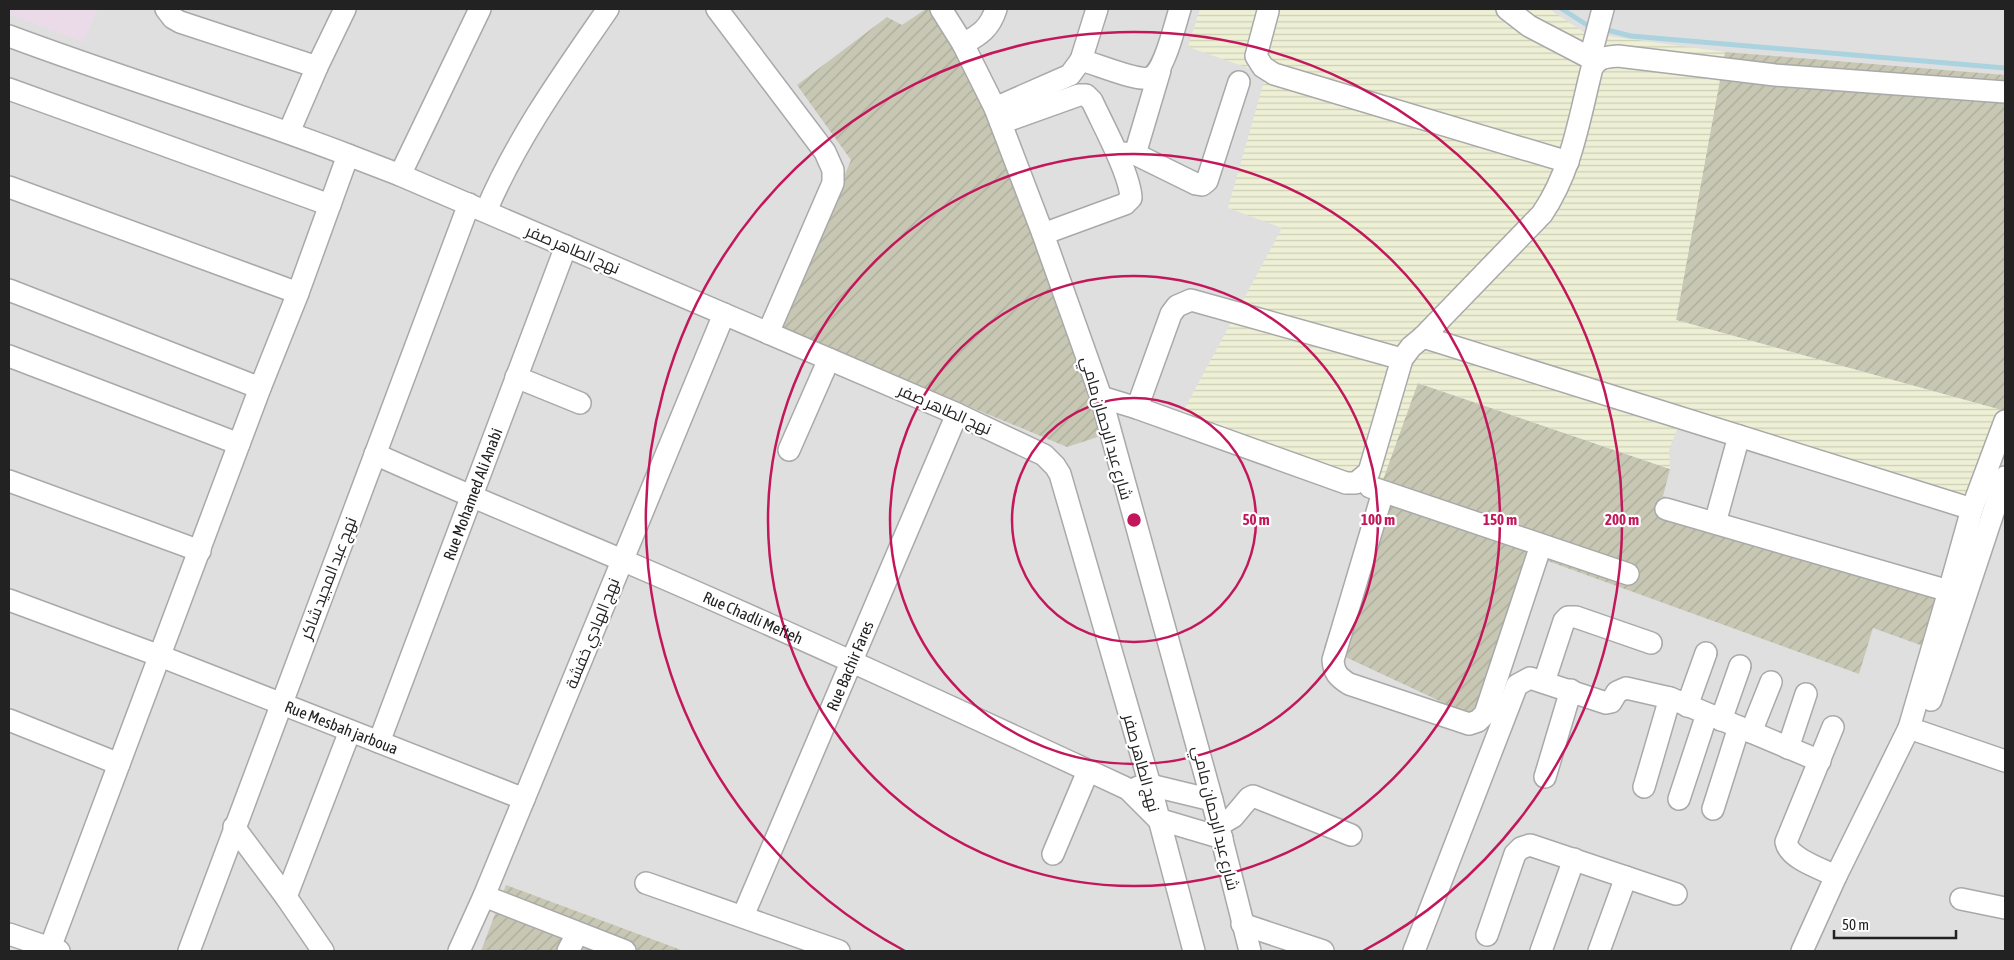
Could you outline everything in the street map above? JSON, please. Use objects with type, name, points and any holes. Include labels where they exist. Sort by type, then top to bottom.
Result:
[{"type":"street","points":[[166,9],[173,18],[180,22],[317,67]]},
{"type":"street","points":[[289,132],[345,9]]},
{"type":"street","points":[[400,175],[480,9]]},
{"type":"street","name":"نهج عبد المجيد شاكر","points":[[189,951],[375,454],[478,208],[494,193],[529,126],[608,9]]},
{"type":"street","points":[[717,9],[824,152],[833,170],[833,182],[768,333]]},
{"type":"street","name":"شارع عبد الرحمان مامي","points":[[941,9],[963,44],[998,115],[1101,397],[1212,800],[1250,951]]},
{"type":"street","points":[[963,44],[978,36],[987,28],[996,9]]},
{"type":"street","points":[[998,115],[1070,75],[1081,60],[1098,9]]},
{"type":"street","points":[[1126,153],[1160,70],[1180,9]]},
{"type":"street","points":[[1507,9],[1528,26],[1593,60],[1618,56],[1775,75],[2005,92]]},
{"type":"street","points":[[1356,482],[1369,472],[1402,359],[1411,347],[1423,337],[1542,214],[1555,194],[1568,162],[1592,68],[1603,9]]},
{"type":"street","points":[[1268,11],[1256,56],[1263,67],[1274,74],[1568,162]]},
{"type":"street","name":"نهج الطاهر صفر","points":[[9,36],[80,63],[289,132],[400,175],[829,358],[957,414],[1044,455],[1060,474],[1150,785],[1194,951]]},
{"type":"street","points":[[1081,60],[1139,78],[1150,78],[1160,70]]},
{"type":"street","points":[[1126,153],[1202,185],[1206,181],[1239,82]]},
{"type":"street","points":[[9,89],[330,205]]},
{"type":"street","points":[[998,115],[1078,95],[1086,95],[1126,153],[1131,198],[1125,204],[1043,234]]},
{"type":"street","points":[[9,934],[54,950],[119,764],[260,388],[298,293],[330,205],[356,158]]},
{"type":"street","points":[[9,187],[298,293]]},
{"type":"street","name":"Rue Mohamed Ali Anabi","points":[[379,742],[566,246]]},
{"type":"street","points":[[9,290],[260,388]]},
{"type":"street","points":[[1137,408],[1171,314],[1177,306],[1191,300],[1402,359]]},
{"type":"street","name":"نهج الهادي خفشة","points":[[459,951],[484,896],[724,314]]},
{"type":"street","points":[[1423,337],[1972,509]]},
{"type":"street","points":[[9,356],[239,444]]},
{"type":"street","points":[[789,450],[829,358]]},
{"type":"street","points":[[516,377],[580,403]]},
{"type":"street","points":[[1101,397],[1137,408],[1346,483],[1356,482],[1628,574]]},
{"type":"street","name":"Rue Bachir Fares","points":[[743,916],[957,414]]},
{"type":"street","points":[[1915,730],[1949,590],[1972,509],[2005,421]]},
{"type":"street","points":[[1715,523],[1739,436]]},
{"type":"street","name":"Rue Chadli Mefteh","points":[[375,454],[851,661],[1128,789]]},
{"type":"street","points":[[1802,951],[1836,876],[1915,730],[2000,512],[2005,477]]},
{"type":"street","points":[[9,481],[200,551]]},
{"type":"street","points":[[1384,492],[1333,660],[1334,672],[1340,679],[1349,684],[1469,724],[1478,721],[1485,714],[1541,545]]},
{"type":"street","points":[[1666,509],[1949,590]]},
{"type":"street","name":"Rue Mesbah jarboua","points":[[9,600],[160,656],[524,799]]},
{"type":"street","points":[[1544,682],[1564,621],[1568,617],[1576,617],[1651,643]]},
{"type":"street","points":[[1644,787],[1678,702],[1706,654]]},
{"type":"street","points":[[1713,810],[1740,666]]},
{"type":"street","points":[[1414,951],[1517,686],[1530,678],[1606,703],[1611,702],[1617,692],[1626,688],[1678,702],[1820,761]]},
{"type":"street","points":[[1679,800],[1729,723],[1772,682]]},
{"type":"street","points":[[1544,777],[1571,690]]},
{"type":"street","points":[[1788,748],[1806,694]]},
{"type":"street","points":[[9,720],[119,764]]},
{"type":"street","points":[[1833,728],[1786,842],[1787,848],[1798,858],[1836,876]]},
{"type":"street","points":[[1915,730],[2005,761]]},
{"type":"street","points":[[286,897],[350,732]]},
{"type":"street","points":[[1053,854],[1088,771]]},
{"type":"street","points":[[1128,789],[1150,785],[1212,800]]},
{"type":"street","points":[[1128,789],[1158,819],[1220,832],[1249,798],[1253,796],[1352,835]]},
{"type":"street","points":[[234,827],[323,951]]},
{"type":"street","points":[[1487,934],[1515,854],[1522,848],[1530,845],[1676,894]]},
{"type":"street","points":[[1541,951],[1574,859]]},
{"type":"street","points":[[1599,951],[1626,877]]},
{"type":"street","points":[[646,883],[839,951]]},
{"type":"street","points":[[484,896],[573,942],[625,951]]},
{"type":"street","points":[[1962,899],[2005,908]]},
{"type":"street","points":[[1242,924],[1322,951]]},
{"type":"shaded area","points":[[9,9],[2005,9],[2005,951],[9,951]]},
{"type":"shaded area","points":[[9,9],[98,9],[83,42],[9,14]]},
{"type":"shaded area","points":[[926,9],[936,9],[964,51],[1107,434],[1067,447],[780,328],[851,160],[797,85],[887,17],[902,25]]},
{"type":"shaded area","points":[[1200,9],[1549,9],[1585,33],[1725,52],[1676,320],[2005,411],[1980,505],[1683,414],[1669,450],[1670,469],[1418,383],[1380,488],[1179,419],[1282,228],[1228,208],[1266,74],[1188,47]]},
{"type":"shaded area","points":[[1725,52],[2005,75],[2005,411],[1676,320]]},
{"type":"shaded area","points":[[1417,383],[1670,469],[1663,496],[1959,587],[1937,651],[1873,628],[1859,674],[1545,560],[1489,724],[1324,647]]},
{"type":"shaded area","points":[[506,885],[684,951],[481,951]]},
{"type":"waterway","points":[[1562,9],[1592,27]]},
{"type":"waterway","points":[[1603,29],[1631,36],[2005,68]]}]
